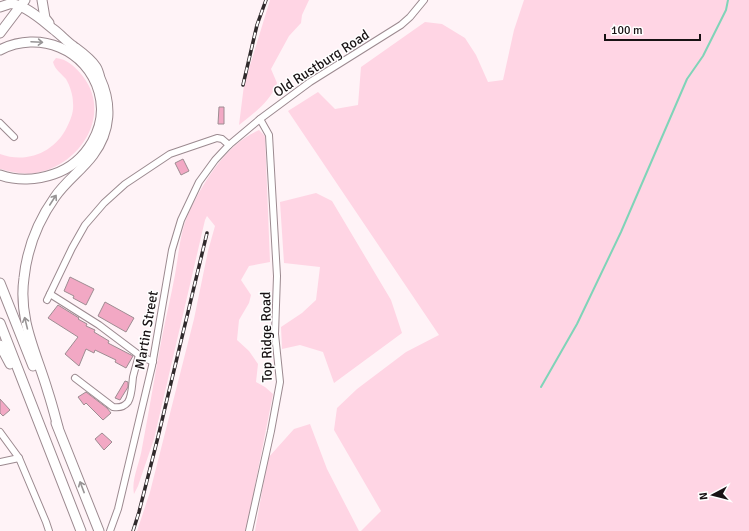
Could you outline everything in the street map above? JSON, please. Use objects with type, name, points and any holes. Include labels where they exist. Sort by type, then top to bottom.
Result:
[{"type":"highway","points":[[42,0],[45,18],[57,32]]},
{"type":"highway","points":[[0,33],[23,3]]},
{"type":"highway","points":[[0,7],[10,4],[23,3],[84,54],[96,67],[105,88],[108,104],[107,124],[101,143],[92,156],[67,181],[54,198],[42,218],[27,258],[22,300],[25,321],[58,428]]},
{"type":"highway","points":[[0,50],[19,43],[32,42],[49,43],[66,50],[83,63],[92,76],[99,92],[101,112],[98,130],[91,146],[80,159],[64,171],[43,178],[22,179],[0,175]]},
{"type":"highway","points":[[0,283],[97,527]]},
{"type":"highway","points":[[0,323],[81,531]]},
{"type":"highway","points":[[0,345],[48,447]]},
{"type":"street","name":"Old Rustburg Road","points":[[229,145],[260,119],[310,82],[401,25],[410,17],[424,0]]},
{"type":"street","name":"Top Ridge Road","points":[[249,531],[280,382],[275,334],[277,276],[270,135],[260,119]]},
{"type":"street","points":[[0,123],[14,137]]},
{"type":"street","points":[[153,362],[139,355],[99,325],[48,297],[66,259],[85,225],[104,203],[125,184],[170,154],[217,138],[222,139],[229,145]]},
{"type":"street","name":"Martin Street","points":[[110,531],[118,509],[153,362],[172,250],[181,220],[199,182],[215,160],[229,145]]},
{"type":"street","points":[[76,378],[113,407],[119,408],[124,406],[130,398],[139,355]]},
{"type":"street","points":[[0,432],[19,458],[49,531]]},
{"type":"street","points":[[0,462],[19,458]]},
{"type":"shaded area","points":[[270,0],[309,0],[302,15],[301,23],[289,36],[271,69],[277,83],[271,95],[239,125],[244,85]]},
{"type":"shaded area","points":[[524,0],[749,0],[749,531],[361,531],[381,511],[334,430],[337,408],[357,389],[406,352],[439,335],[288,111],[318,92],[335,109],[358,105],[361,67],[425,22],[442,24],[465,38],[476,55],[488,82],[503,80],[514,30]]},
{"type":"shaded area","points":[[56,58],[67,61],[73,66],[81,74],[90,89],[94,105],[93,120],[88,135],[79,148],[67,160],[52,168],[27,174],[0,169],[0,154],[20,158],[39,154],[55,143],[62,136],[67,127],[73,112],[72,97],[66,79],[54,65],[53,62]]},
{"type":"shaded area","points":[[259,130],[265,136],[270,262],[249,266],[241,280],[251,295],[249,303],[239,320],[237,340],[249,351],[258,364],[256,382],[273,394],[246,531],[137,531],[150,492],[194,319],[208,251],[215,226],[207,216],[154,439],[134,494],[133,488],[135,477],[141,454],[184,224],[203,185],[219,163],[237,144]]},
{"type":"shaded area","points":[[316,193],[332,201],[391,300],[402,333],[334,383],[323,352],[300,345],[282,349],[281,327],[302,313],[316,300],[320,267],[284,263],[280,202]]},
{"type":"shaded area","points":[[310,424],[327,469],[359,531],[255,531],[268,458],[294,429]]},
{"type":"building","points":[[219,107],[224,107],[224,124],[218,124]]},
{"type":"building","points":[[183,159],[189,171],[181,175],[175,163]]},
{"type":"building","points":[[70,277],[94,289],[86,305],[64,291]]},
{"type":"building","points":[[105,302],[134,318],[126,332],[98,316]]},
{"type":"building","points":[[58,305],[87,324],[86,326],[95,330],[94,332],[109,341],[108,343],[133,356],[126,368],[115,362],[116,360],[95,350],[94,353],[86,349],[79,366],[65,354],[78,337],[48,318]]},
{"type":"building","points":[[125,381],[128,382],[128,387],[120,400],[115,398]]},
{"type":"building","points":[[86,392],[107,408],[111,413],[103,420],[86,403],[84,405],[78,397]]},
{"type":"building","points":[[0,399],[10,410],[3,416],[0,413]]},
{"type":"building","points":[[102,433],[112,442],[104,450],[95,439]]},
{"type":"waterway","points":[[541,387],[577,324],[621,232],[687,79],[703,56],[726,10],[728,0]]},
{"type":"railway","points":[[243,85],[257,25],[266,0]]},
{"type":"railway","points":[[133,531],[158,437],[207,233]]}]
